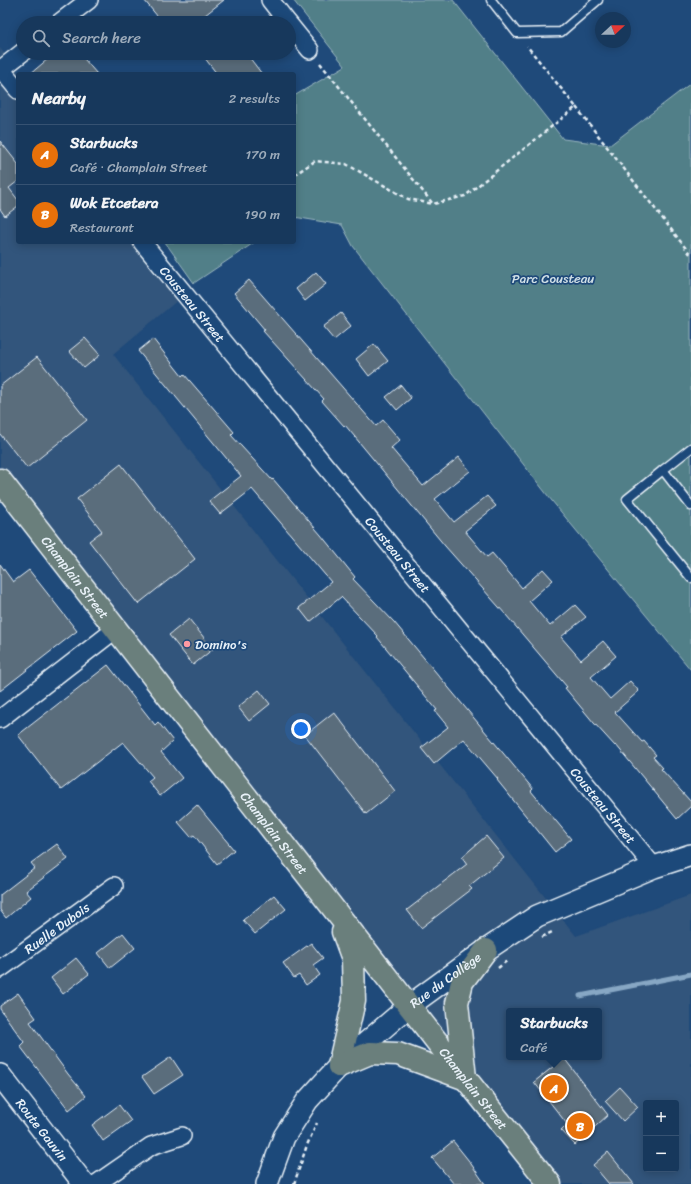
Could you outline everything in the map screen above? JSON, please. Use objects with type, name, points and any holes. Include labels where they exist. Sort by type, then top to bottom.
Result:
[{"type":"main road","name":"Champlain Street","points":[[0,480],[466,1079],[550,1184]]},
{"type":"main road","points":[[335,910],[353,959],[354,1001],[339,1066]]},
{"type":"main road","points":[[339,1066],[370,1053],[398,1054],[466,1079],[457,1004],[462,982],[486,950]]},
{"type":"street","points":[[68,16],[89,0]]},
{"type":"street","points":[[270,0],[283,16]]},
{"type":"street","points":[[296,32],[310,50]]},
{"type":"street","points":[[16,57],[0,69],[16,88]]},
{"type":"street","name":"Cousteau Street","points":[[144,244],[654,867]]},
{"type":"street","points":[[0,719],[116,629]]},
{"type":"street","name":"Rue du Collège","points":[[267,1184],[284,1138],[307,1101],[339,1066],[409,1006],[486,950],[537,916],[654,867],[691,855]]},
{"type":"street","name":"Ruelle Dubois","points":[[0,969],[114,886]]},
{"type":"street","name":"Route Gauvin","points":[[0,1075],[84,1184]]},
{"type":"street","points":[[96,1184],[151,1146],[182,1136]]},
{"type":"lane","points":[[491,0],[517,33],[561,32],[598,0]]},
{"type":"lane","points":[[691,448],[628,499],[691,578]]},
{"type":"lane","points":[[663,470],[690,504]]},
{"type":"path","points":[[517,33],[691,254]]},
{"type":"path","points":[[310,50],[433,204]]},
{"type":"path","points":[[296,174],[315,161],[346,164],[408,198],[433,204],[465,196],[576,107]]},
{"type":"path","points":[[535,941],[554,931]]},
{"type":"path","points":[[493,973],[511,958]]},
{"type":"path","points":[[294,1184],[307,1145],[318,1121]]},
{"type":"shaded area","points":[[0,48],[18,72],[16,72],[16,244],[155,244],[190,290],[113,354],[576,936],[691,895],[691,1184],[552,1184],[0,480]]},
{"type":"green space","name":"Parc Cousteau","points":[[293,0],[453,0],[563,139],[610,145],[691,83],[691,670],[552,501],[353,246],[342,225],[296,217],[296,95],[345,66]]},
{"type":"green space","points":[[166,244],[252,244],[194,283]]},
{"type":"building","points":[[144,0],[224,0],[204,16],[157,16]]},
{"type":"building","points":[[47,60],[85,60],[95,72],[32,72]]},
{"type":"building","points":[[206,60],[251,60],[260,72],[215,72]]},
{"type":"building","points":[[0,141],[16,161],[16,183],[9,188],[16,197],[16,208],[5,216],[0,209]]},
{"type":"building","points":[[316,272],[326,284],[305,301],[296,289]]},
{"type":"building","points":[[249,280],[376,426],[383,420],[400,440],[391,448],[423,486],[459,457],[470,471],[435,499],[454,522],[487,496],[496,506],[465,531],[487,557],[492,553],[522,588],[543,569],[553,580],[529,601],[550,626],[575,605],[586,617],[561,637],[581,660],[603,641],[616,656],[591,677],[610,699],[630,681],[639,691],[615,712],[656,755],[653,757],[663,768],[661,769],[691,802],[691,806],[677,819],[616,745],[615,746],[594,723],[565,688],[567,687],[445,546],[345,425],[344,426],[322,401],[324,399],[263,331],[265,330],[234,293]]},
{"type":"building","points":[[341,313],[351,326],[334,340],[323,327]]},
{"type":"building","points":[[85,338],[100,355],[84,368],[69,351]]},
{"type":"building","points":[[153,339],[182,376],[184,374],[234,432],[231,435],[272,480],[273,479],[321,535],[355,577],[353,579],[394,622],[533,789],[531,791],[571,839],[555,852],[497,780],[498,779],[464,739],[434,764],[421,748],[448,727],[435,711],[437,710],[377,637],[378,636],[341,597],[310,622],[299,608],[331,582],[252,489],[220,514],[209,501],[241,476],[138,351]]},
{"type":"building","points":[[374,344],[388,361],[369,376],[356,359]]},
{"type":"building","points":[[37,357],[87,420],[27,468],[0,434],[0,386]]},
{"type":"building","points":[[401,385],[411,398],[397,410],[386,397]]},
{"type":"building","points":[[121,464],[195,559],[138,604],[89,541],[102,531],[77,499]]},
{"type":"building","points":[[0,564],[13,582],[29,570],[77,631],[0,691]]},
{"type":"building","points":[[189,619],[213,649],[193,665],[169,635]]},
{"type":"building","points":[[108,665],[155,725],[158,722],[173,741],[161,752],[182,778],[160,796],[148,781],[153,777],[123,742],[61,790],[18,735]]},
{"type":"building","points":[[259,690],[270,704],[249,721],[238,707]]},
{"type":"building","points":[[334,712],[395,791],[366,814],[305,735]]},
{"type":"building","points":[[197,805],[234,850],[217,864],[194,835],[191,837],[178,822]]},
{"type":"building","points":[[486,836],[504,858],[469,886],[472,889],[421,928],[407,910],[467,864],[462,857]]},
{"type":"building","points":[[57,844],[68,859],[26,891],[31,897],[6,918],[0,910],[0,895],[35,868],[31,863]]},
{"type":"building","points":[[274,895],[286,909],[255,934],[243,920]]},
{"type":"building","points":[[123,933],[135,948],[110,968],[98,953]]},
{"type":"building","points":[[311,943],[323,958],[313,965],[320,975],[306,985],[299,975],[294,978],[283,963]]},
{"type":"building","points":[[76,958],[89,974],[63,994],[51,978]]},
{"type":"building","points":[[18,993],[36,1018],[30,1022],[86,1096],[69,1110],[20,1046],[24,1042],[0,1009],[0,1006]]},
{"type":"building","points":[[171,1057],[183,1075],[154,1094],[142,1077]]},
{"type":"building","points":[[562,1060],[566,1060],[608,1115],[575,1145],[561,1130],[567,1124],[534,1082]]},
{"type":"building","points":[[620,1087],[638,1107],[623,1121],[605,1101]]},
{"type":"building","points":[[119,1105],[131,1121],[103,1141],[92,1125]]},
{"type":"building","points":[[453,1141],[485,1184],[454,1184],[432,1158]]},
{"type":"building","points":[[608,1152],[634,1184],[609,1184],[593,1165]]},
{"type":"waterway","points":[[580,996],[691,974]]},
{"type":"place","name":"Domino's","points":[[187,644]]},
{"type":"place","name":"Starbucks","points":[[554,1088]]},
{"type":"place","name":"Wok Etcetera","points":[[580,1126]]}]
